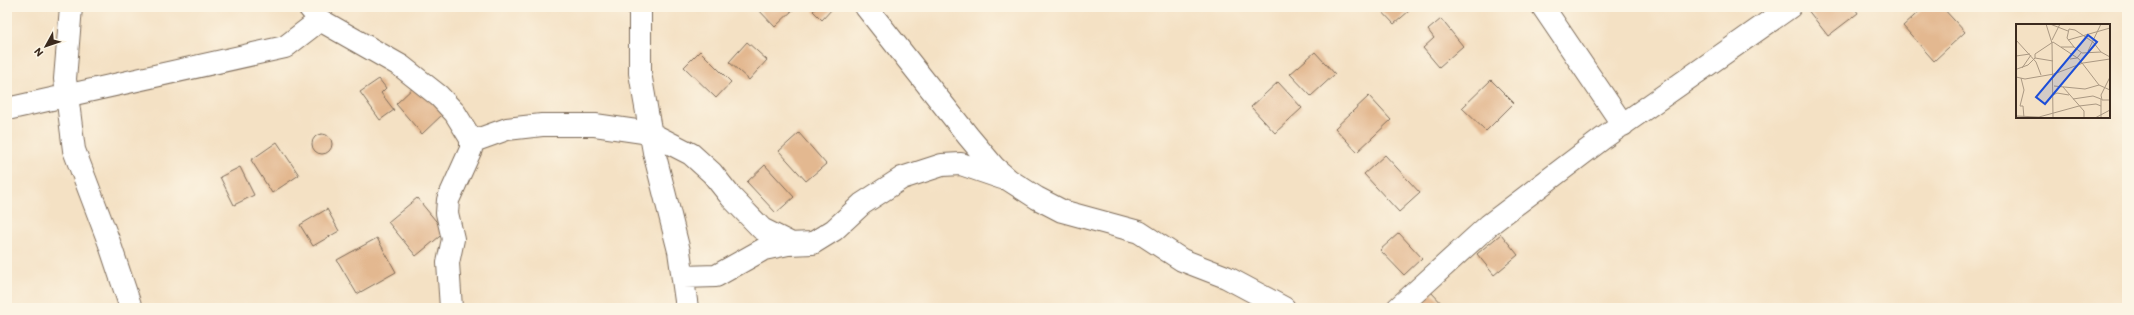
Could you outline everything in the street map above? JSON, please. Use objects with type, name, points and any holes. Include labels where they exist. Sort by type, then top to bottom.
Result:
[{"type":"street","points":[[71,7],[65,79],[74,150],[109,242],[131,308]]},
{"type":"street","points":[[640,7],[640,73],[650,133],[679,251],[687,308]]},
{"type":"street","points":[[866,7],[968,136],[994,167],[1009,180],[1037,198],[1062,211],[1139,232],[1182,260],[1226,277],[1284,308]]},
{"type":"street","points":[[1543,7],[1623,125]]},
{"type":"street","points":[[1398,308],[1489,224],[1623,125],[1790,7]]},
{"type":"street","points":[[7,109],[285,47],[314,14],[401,66],[439,96],[468,132],[471,142],[471,149],[448,200],[447,213],[453,239],[448,263],[452,308]]},
{"type":"street","points":[[471,142],[507,129],[542,125],[595,125],[650,133],[691,154],[712,173],[731,197],[762,229],[792,244]]},
{"type":"street","points":[[683,277],[716,276],[764,249],[792,244],[813,243],[834,230],[862,204],[902,178],[942,165],[961,164],[1009,180]]},
{"type":"building","points":[[756,7],[796,7],[775,27]]},
{"type":"building","points":[[817,7],[833,8],[822,20],[813,11]]},
{"type":"building","points":[[1378,7],[1405,7],[1409,11],[1394,24]]},
{"type":"building","points":[[1810,7],[1854,7],[1858,13],[1828,36],[1807,9]]},
{"type":"building","points":[[1924,7],[1942,7],[1965,32],[1934,61],[1903,26]]},
{"type":"building","points":[[1441,19],[1463,46],[1439,67],[1423,48],[1434,38],[1428,30]]},
{"type":"building","points":[[747,42],[767,60],[749,80],[729,62]]},
{"type":"building","points":[[700,51],[731,82],[716,98],[684,67]]},
{"type":"building","points":[[1315,52],[1335,74],[1311,96],[1290,74]]},
{"type":"building","points":[[379,79],[386,88],[381,93],[394,110],[380,120],[360,92]]},
{"type":"building","points":[[1491,80],[1514,103],[1486,131],[1462,108]]},
{"type":"building","points":[[1278,82],[1302,108],[1275,133],[1251,107]]},
{"type":"building","points":[[417,84],[444,113],[422,134],[396,104]]},
{"type":"building","points":[[1369,96],[1391,120],[1357,152],[1335,128]]},
{"type":"building","points":[[799,133],[826,164],[806,181],[779,151]]},
{"type":"building","points":[[318,134],[326,134],[332,140],[332,148],[326,154],[318,154],[312,148],[312,140]]},
{"type":"building","points":[[277,142],[299,175],[272,193],[251,160]]},
{"type":"building","points":[[1385,155],[1420,193],[1399,212],[1364,174]]},
{"type":"building","points":[[765,165],[794,197],[776,213],[747,182]]},
{"type":"building","points":[[240,167],[254,195],[234,205],[220,177]]},
{"type":"building","points":[[417,198],[445,232],[416,256],[388,222]]},
{"type":"building","points":[[327,209],[339,231],[313,246],[300,225]]},
{"type":"building","points":[[1399,233],[1422,258],[1404,275],[1380,250]]},
{"type":"building","points":[[1501,234],[1518,255],[1494,275],[1477,254]]},
{"type":"building","points":[[377,238],[396,272],[357,294],[337,260]]},
{"type":"building","points":[[1430,291],[1446,308],[1411,308]]}]
